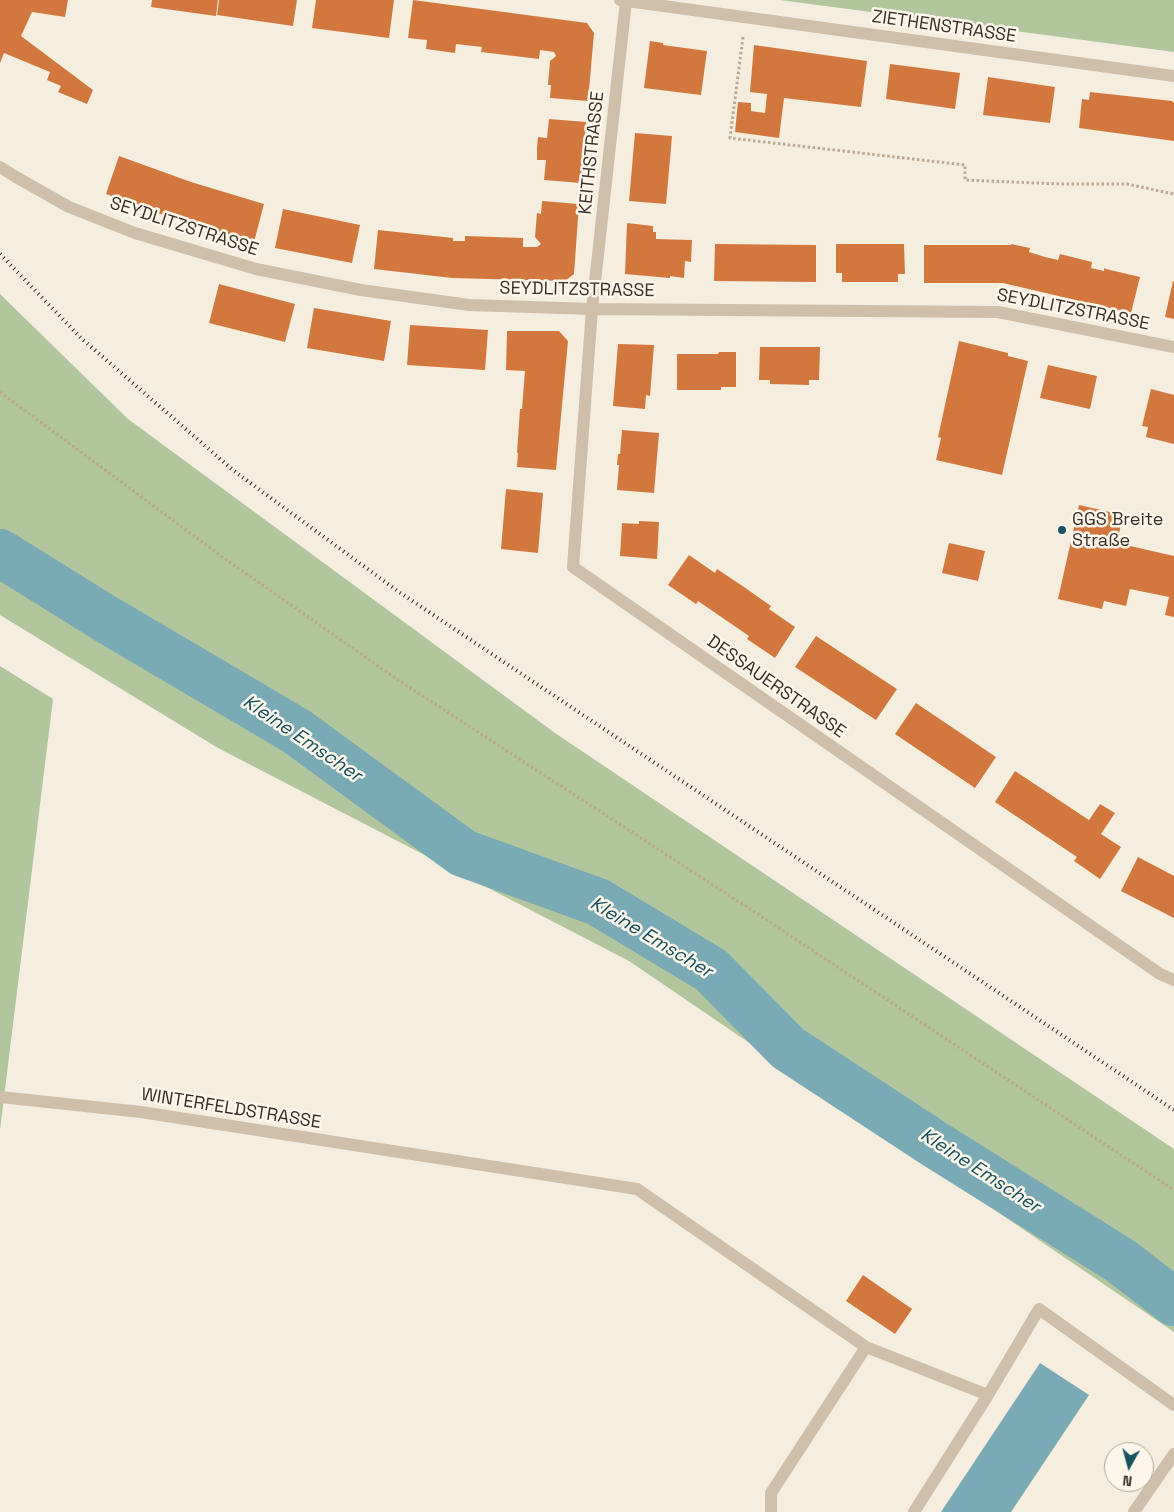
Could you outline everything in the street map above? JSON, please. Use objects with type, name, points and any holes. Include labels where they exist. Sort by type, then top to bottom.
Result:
[{"type":"street","name":"ZIETHENSTRASSE","points":[[623,0],[1174,76]]},
{"type":"street","name":"KEITHSTRASSE","points":[[592,309],[623,0]]},
{"type":"street","name":"SEYDLITZSTRASSE","points":[[0,166],[16,177],[70,206],[127,230],[256,269],[361,290],[469,305],[592,309],[998,312],[1174,347]]},
{"type":"street","name":"DESSAUERSTRASSE","points":[[592,309],[573,567],[1160,974],[1174,980]]},
{"type":"street","name":"WINTERFELDSTRASSE","points":[[0,1097],[142,1112],[638,1189],[866,1347],[988,1395]]},
{"type":"street","points":[[914,1512],[988,1395],[1039,1309],[1174,1405]]},
{"type":"street","points":[[771,1512],[771,1493],[866,1347]]},
{"type":"street","points":[[1134,1512],[1174,1454]]},
{"type":"path","points":[[746,17],[730,138],[965,165],[965,180],[1060,184],[1127,184],[1174,194]]},
{"type":"path","points":[[0,392],[221,556],[401,682],[758,914],[1174,1190]]},
{"type":"green space","points":[[780,0],[1174,0],[1174,52]]},
{"type":"green space","points":[[0,294],[128,419],[555,733],[1174,1149],[1174,1332],[629,961],[218,748],[0,615]]},
{"type":"green space","points":[[0,666],[53,699],[0,1130]]},
{"type":"water","points":[[1040,1363],[1089,1395],[1011,1512],[941,1512]]},
{"type":"building","points":[[0,0],[68,0],[65,17],[32,12],[21,36],[93,90],[87,104],[58,92],[61,86],[47,80],[50,72],[4,53],[0,63]]},
{"type":"building","points":[[152,0],[218,0],[216,16],[151,7]]},
{"type":"building","points":[[219,0],[297,0],[293,26],[217,15]]},
{"type":"building","points":[[316,0],[394,0],[389,38],[312,28]]},
{"type":"building","points":[[413,0],[587,23],[594,33],[588,101],[550,98],[551,85],[548,85],[550,61],[556,56],[554,52],[540,50],[539,59],[481,52],[482,47],[456,44],[455,53],[426,49],[427,40],[408,38]]},
{"type":"building","points":[[650,41],[663,43],[663,45],[707,51],[701,95],[644,88]]},
{"type":"building","points":[[754,45],[867,61],[861,107],[784,98],[779,138],[735,132],[738,102],[751,103],[751,111],[765,113],[767,94],[750,92]]},
{"type":"building","points":[[890,64],[960,73],[955,109],[886,99]]},
{"type":"building","points":[[988,77],[1055,87],[1050,123],[983,115]]},
{"type":"building","points":[[1090,92],[1172,101],[1174,103],[1174,141],[1079,128],[1082,99],[1089,100]]},
{"type":"building","points":[[549,119],[586,122],[581,183],[544,180],[546,160],[537,160],[537,148],[538,137],[547,138]]},
{"type":"building","points":[[635,133],[672,136],[666,204],[629,201]]},
{"type":"building","points":[[119,156],[191,182],[264,204],[254,242],[203,229],[203,227],[178,219],[178,221],[106,194]]},
{"type":"building","points":[[542,201],[579,204],[574,274],[565,281],[452,278],[374,269],[378,230],[453,238],[453,241],[465,241],[465,236],[523,238],[523,247],[537,247],[541,244],[535,237],[537,213],[541,214]]},
{"type":"building","points":[[283,209],[360,225],[352,263],[275,248]]},
{"type":"building","points":[[627,223],[653,226],[653,232],[656,232],[656,239],[692,240],[691,262],[685,261],[684,278],[625,274]]},
{"type":"building","points":[[715,244],[816,245],[816,282],[714,281]]},
{"type":"building","points":[[836,244],[904,244],[905,274],[898,274],[898,282],[842,282],[842,273],[836,273]]},
{"type":"building","points":[[1011,244],[1030,248],[1029,252],[1045,257],[1058,260],[1060,254],[1092,262],[1091,268],[1104,271],[1104,268],[1140,277],[1131,313],[1003,283],[924,283],[924,245]]},
{"type":"building","points":[[1174,281],[1174,319],[1165,317]]},
{"type":"building","points":[[219,284],[295,304],[285,342],[209,323]]},
{"type":"building","points":[[314,308],[391,321],[384,361],[307,348]]},
{"type":"building","points":[[410,325],[488,330],[485,370],[407,365]]},
{"type":"building","points":[[507,331],[559,331],[568,341],[556,470],[517,467],[520,409],[522,409],[525,371],[506,370]]},
{"type":"building","points":[[959,341],[1008,353],[1008,356],[1028,361],[1002,475],[936,460],[941,438],[938,437]]},
{"type":"building","points":[[618,344],[654,345],[650,396],[646,395],[645,409],[613,406]]},
{"type":"building","points":[[760,347],[820,347],[819,380],[809,380],[809,385],[770,384],[770,380],[759,380]]},
{"type":"building","points":[[719,352],[736,352],[736,387],[721,387],[721,390],[677,390],[677,354],[718,354]]},
{"type":"building","points":[[1048,365],[1097,376],[1090,409],[1040,398]]},
{"type":"building","points":[[1151,389],[1174,395],[1174,444],[1146,437],[1148,427],[1142,426]]},
{"type":"building","points":[[622,430],[659,433],[654,493],[617,490],[619,465],[617,465]]},
{"type":"building","points":[[506,489],[543,493],[538,553],[501,549]]},
{"type":"building","points":[[1079,505],[1123,515],[1117,543],[1174,556],[1174,617],[1165,615],[1169,597],[1130,589],[1126,606],[1104,601],[1102,609],[1058,599]]},
{"type":"building","points":[[639,521],[659,522],[657,559],[620,556],[622,523],[639,524]]},
{"type":"building","points":[[949,543],[985,551],[978,581],[942,573]]},
{"type":"building","points":[[689,555],[715,573],[717,569],[744,587],[771,606],[769,609],[795,627],[775,658],[747,639],[749,636],[698,601],[696,604],[668,585]]},
{"type":"building","points":[[816,636],[897,689],[876,720],[795,667]]},
{"type":"building","points":[[916,703],[996,757],[975,788],[895,734]]},
{"type":"building","points":[[1015,771],[1089,820],[1100,804],[1115,813],[1101,834],[1121,847],[1100,879],[1074,861],[1077,857],[995,802]]},
{"type":"building","points":[[1138,857],[1174,876],[1174,918],[1121,891]]},
{"type":"building","points":[[863,1275],[912,1309],[895,1334],[846,1301]]},
{"type":"waterway","name":"Kleine Emscher","points":[[0,553],[106,619],[296,731],[463,853],[598,902],[711,970],[788,1048],[936,1145],[1121,1261],[1174,1302]]},
{"type":"railway","points":[[0,254],[81,338],[234,471],[399,592],[1174,1110]]},
{"type":"place","name":"GGS Breite Straße","points":[[1062,530]]}]
